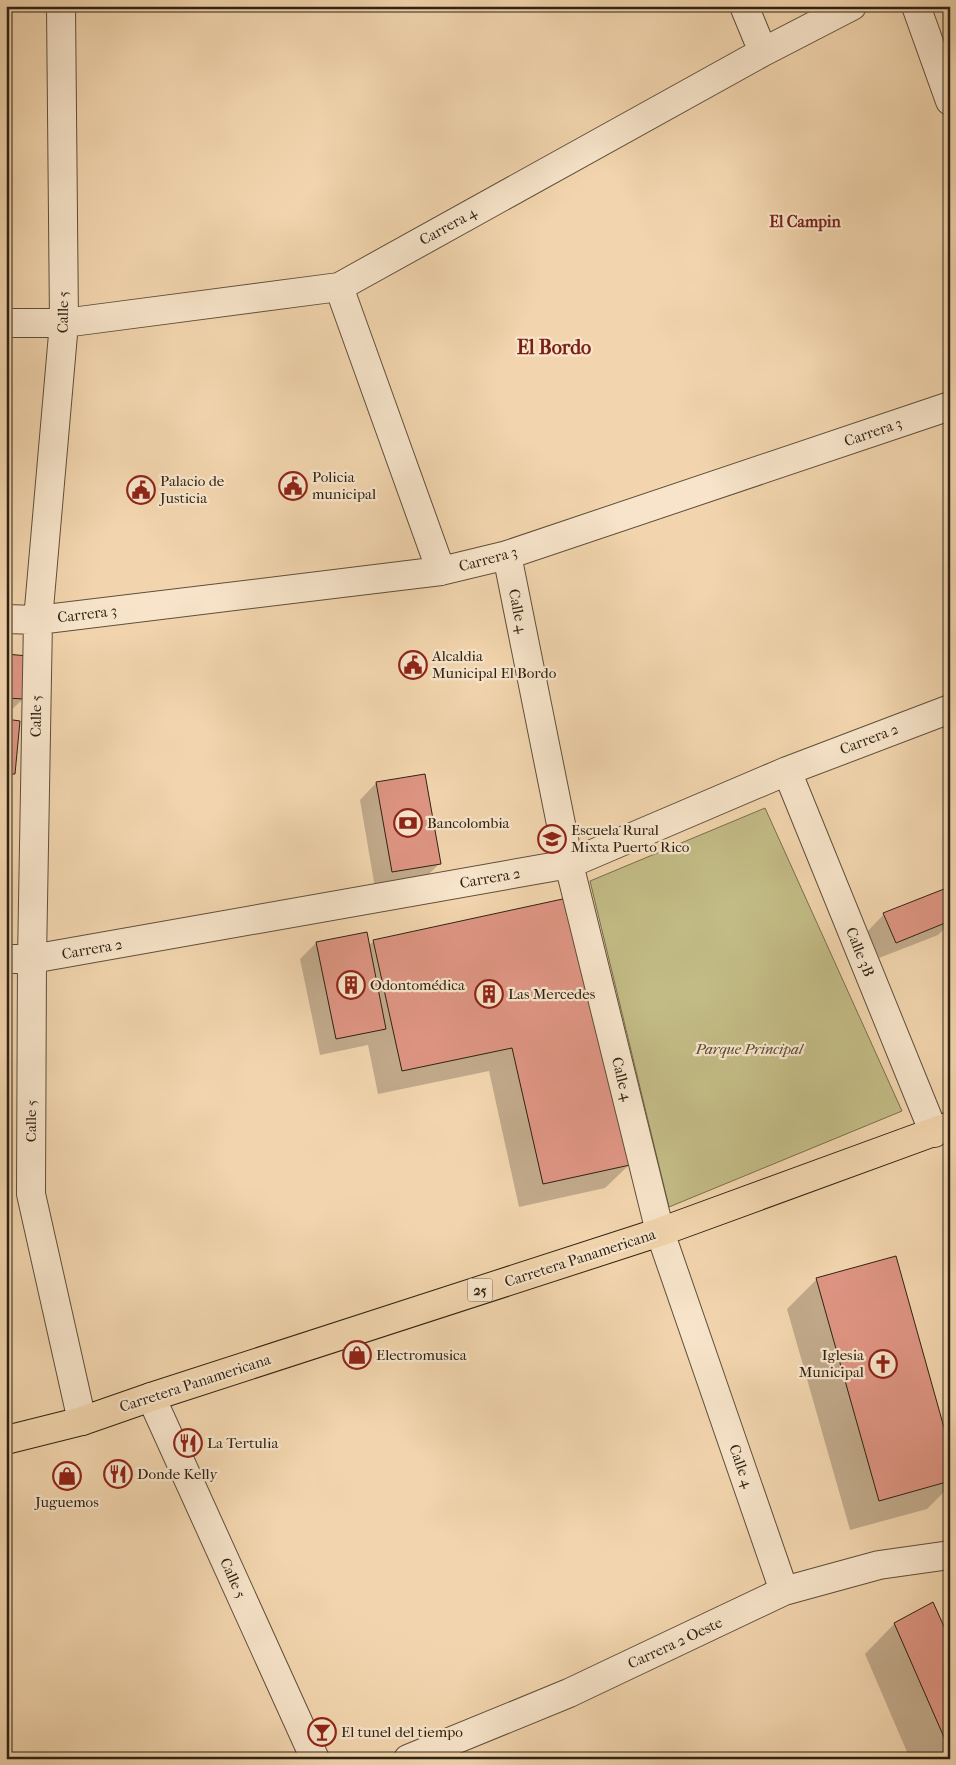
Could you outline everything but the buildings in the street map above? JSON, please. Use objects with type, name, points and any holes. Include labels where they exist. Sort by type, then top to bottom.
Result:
[{"type":"highway","name":"Carretera Panamericana","points":[[6,1440],[82,1421],[660,1232],[942,1130]]},
{"type":"street","name":"Calle 5","points":[[61,6],[64,323],[38,620],[19,959],[30,1194],[82,1421]]},
{"type":"street","points":[[744,6],[763,52]]},
{"type":"street","name":"Carrera 4","points":[[6,323],[64,323],[339,287],[763,52],[852,6]]},
{"type":"street","points":[[916,6],[950,101]]},
{"type":"street","points":[[339,287],[442,571]]},
{"type":"street","name":"Carrera 3","points":[[6,619],[38,620],[442,571],[507,555],[950,406]]},
{"type":"street","name":"Calle 4","points":[[507,555],[569,864],[660,1232],[784,1591]]},
{"type":"street","name":"Carrera 2","points":[[19,959],[569,864],[787,771],[950,708]]},
{"type":"street","name":"Calle 3B","points":[[787,771],[942,1130]]},
{"type":"street","name":"Calle 5","points":[[151,1397],[315,1759]]},
{"type":"street","name":"Carrera 2 Oeste","points":[[408,1759],[569,1693],[784,1591],[879,1565],[950,1555]]},
{"type":"green space","name":"Parque Principal","points":[[765,808],[902,1111],[669,1207],[590,881]]},
{"type":"place","name":"Policia municipal","points":[[293,486]]},
{"type":"place","name":"Palacio de Justicia","points":[[141,490]]},
{"type":"place","name":"Alcaldia Municipal El Bordo","points":[[413,665]]},
{"type":"place","name":"Bancolombia","points":[[408,823]]},
{"type":"place","name":"Escuela Rural Mixta Puerto Rico","points":[[552,839]]},
{"type":"place","name":"Odontomédica","points":[[351,985]]},
{"type":"place","name":"Las Mercedes","points":[[489,994]]},
{"type":"place","name":"Electromusica","points":[[357,1355]]},
{"type":"place","name":"Iglesia Municipal","points":[[883,1364]]},
{"type":"place","name":"La Tertulia","points":[[188,1443]]},
{"type":"place","name":"Donde Kelly","points":[[118,1474]]},
{"type":"place","name":"Juguemos","points":[[67,1476]]},
{"type":"place","name":"El tunel del tiempo","points":[[322,1732]]},
{"type":"district","name":"El Campin","points":[[805,221]]},
{"type":"district","name":"El Bordo","points":[[554,347]]}]
